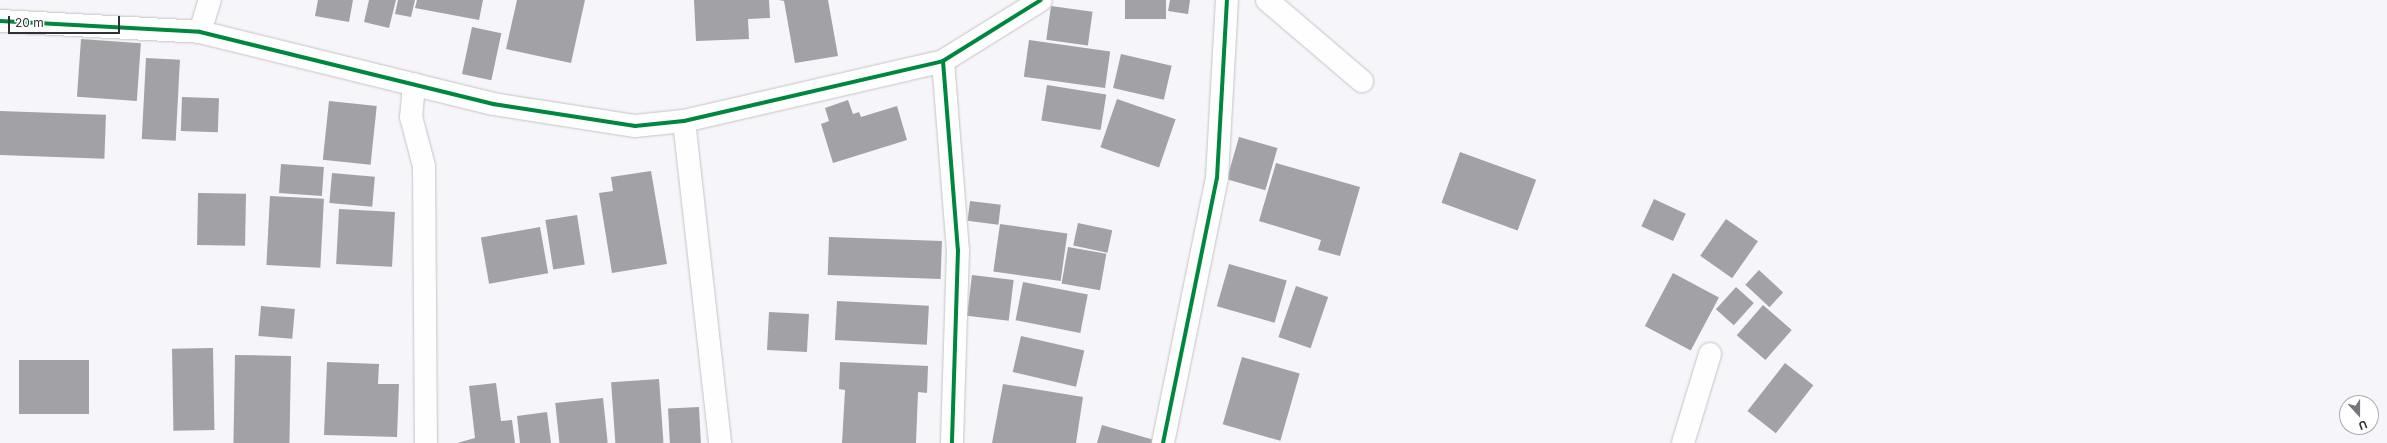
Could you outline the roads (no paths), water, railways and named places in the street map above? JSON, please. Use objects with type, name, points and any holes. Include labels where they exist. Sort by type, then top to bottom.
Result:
[{"type":"street","points":[[200,32],[210,0]]},
{"type":"street","points":[[0,21],[200,32],[493,104],[586,120],[635,126],[684,121],[942,61],[1042,0]]},
{"type":"street","points":[[1163,443],[1217,178],[1227,0]]},
{"type":"street","points":[[1267,0],[1362,82]]},
{"type":"street","points":[[942,61],[958,250],[952,443]]},
{"type":"street","points":[[414,84],[411,117],[424,166],[426,443]]},
{"type":"street","points":[[684,121],[720,443]]},
{"type":"street","points":[[1683,443],[1710,354]]}]
